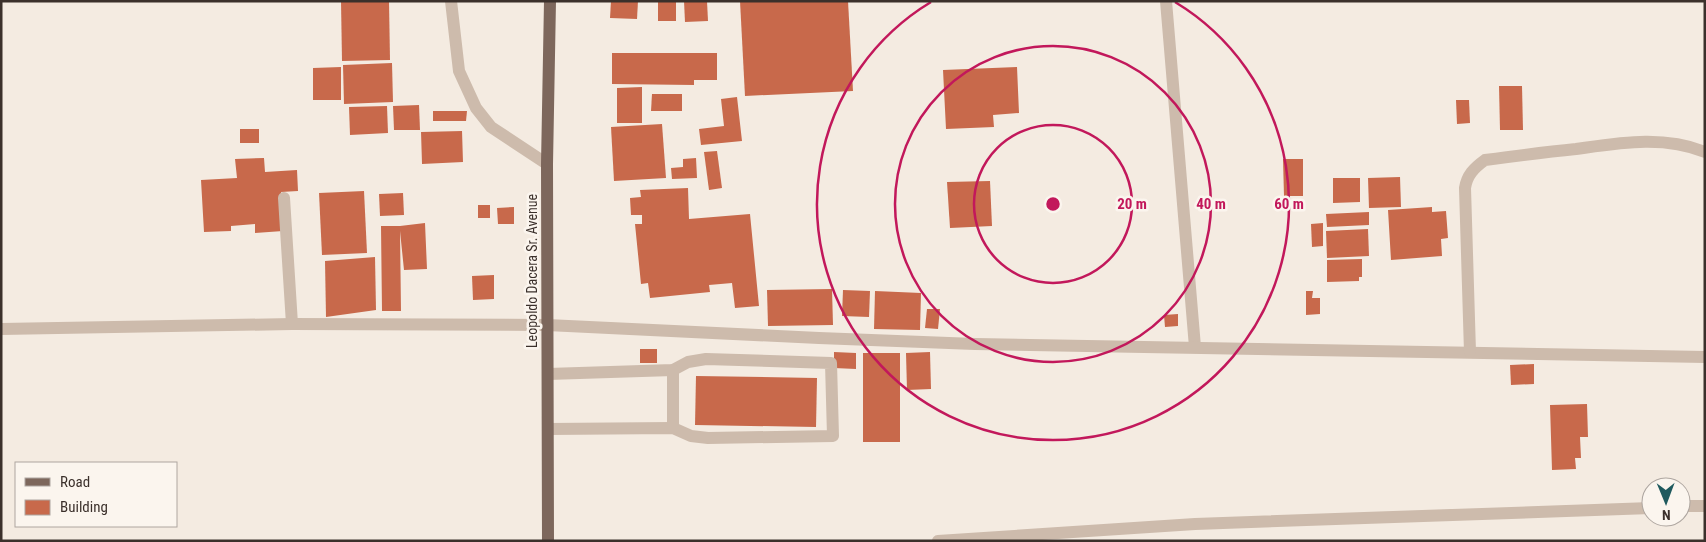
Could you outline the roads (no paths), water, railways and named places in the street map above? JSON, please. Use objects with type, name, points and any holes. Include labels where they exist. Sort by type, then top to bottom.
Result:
[{"type":"main road","name":"Leopoldo Dacera Sr. Avenue","points":[[548,541],[547,164],[550,1]]},
{"type":"street","points":[[451,1],[459,71],[476,108],[492,126],[547,164]]},
{"type":"street","points":[[1166,1],[1195,347]]},
{"type":"street","points":[[1470,352],[1466,188],[1467,178],[1475,167],[1485,160],[1636,141],[1663,142],[1693,147],[1705,152]]},
{"type":"street","points":[[284,198],[292,324]]},
{"type":"street","points":[[1,329],[292,324],[547,325],[956,343],[1705,357]]},
{"type":"street","points":[[548,374],[673,370],[688,362],[706,359],[831,363],[833,436],[708,438],[691,436],[672,428],[548,429]]},
{"type":"street","points":[[672,428],[673,370]]},
{"type":"street","points":[[1691,506],[1705,506]]},
{"type":"street","points":[[938,541],[1195,524],[1641,508]]},
{"type":"street","points":[[548,541],[556,541]]}]
